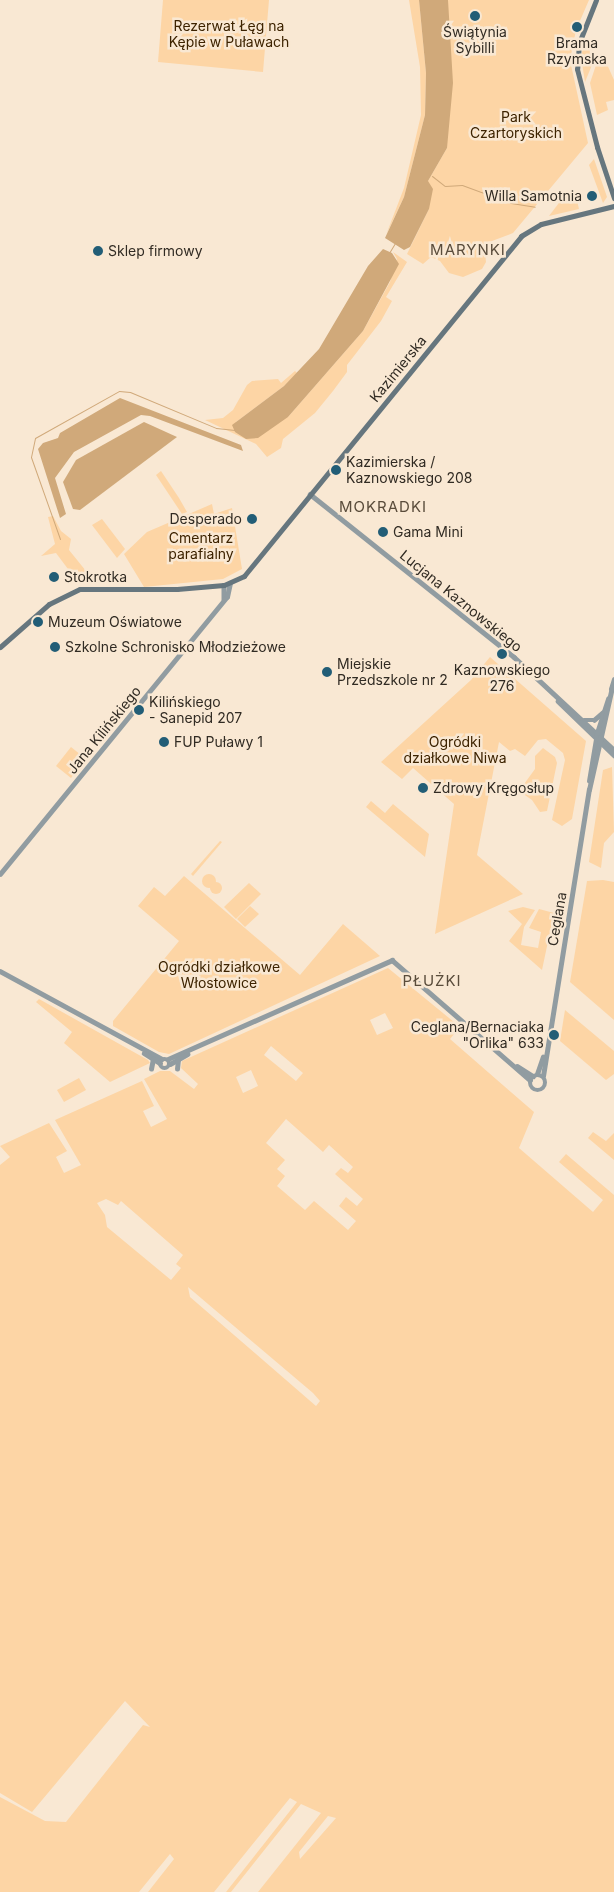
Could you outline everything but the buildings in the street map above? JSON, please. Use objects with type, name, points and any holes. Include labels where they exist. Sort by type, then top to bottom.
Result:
[{"type":"main road","points":[[596,0],[579,43],[577,69],[597,147],[614,198]]},
{"type":"main road","name":"Kazimierska","points":[[227,584],[248,572],[521,236],[547,223],[614,206]]},
{"type":"main road","points":[[0,646],[49,604],[80,590],[100,587],[159,591],[227,584]]},
{"type":"street","name":"Lucjana Kaznowskiego","points":[[310,494],[514,657],[598,738]]},
{"type":"street","name":"Jana Kilińskiego","points":[[0,874],[224,600],[227,584]]},
{"type":"street","points":[[598,738],[614,679]]},
{"type":"street","points":[[598,738],[603,712],[612,687]]},
{"type":"street","name":"Lucjana Kaznowskiego","points":[[548,689],[584,720],[598,738]]},
{"type":"street","points":[[584,720],[594,720],[603,712]]},
{"type":"street","points":[[598,738],[613,752]]},
{"type":"street","name":"Ceglana","points":[[588,790],[596,757],[598,738]]},
{"type":"street","name":"Ceglana","points":[[193,1051],[392,960],[509,1062],[536,1077],[546,1051],[598,738]]},
{"type":"street","points":[[596,757],[613,752]]},
{"type":"street","points":[[0,971],[161,1061],[164,1069],[169,1062],[193,1051]]},
{"type":"street","points":[[141,1051],[152,1059],[169,1062],[178,1060],[193,1051]]},
{"type":"street","points":[[151,1069],[152,1059]]},
{"type":"street","points":[[177,1069],[178,1060]]},
{"type":"green space","name":"Rezerwat Łęg na Kępie w Puławach","points":[[163,0],[269,0],[263,72],[158,62]]},
{"type":"green space","points":[[409,0],[419,0],[426,73],[425,115],[404,197],[386,235],[404,188],[421,115],[420,67]]},
{"type":"green space","name":"Park Czartoryskich","points":[[445,0],[589,0],[576,30],[570,60],[588,143],[513,233],[484,244],[486,262],[482,269],[463,277],[449,273],[440,261],[431,257],[423,264],[407,254],[429,209],[428,181],[447,148]]},
{"type":"green space","points":[[585,39],[594,60],[585,82],[581,57]]},
{"type":"green space","points":[[598,59],[606,62],[614,80],[614,100],[606,102],[608,110],[597,115],[590,83]]},
{"type":"green space","points":[[594,159],[607,197],[603,203],[589,165]]},
{"type":"green space","points":[[568,191],[576,196],[579,209],[549,216]]},
{"type":"green space","points":[[393,252],[407,262],[386,297],[392,301],[381,321],[347,365],[347,372],[333,391],[315,413],[283,439],[281,448],[267,457],[256,444],[205,420],[223,418],[233,410],[247,385],[252,381],[278,379],[281,383],[295,371],[297,373],[284,386],[236,422],[288,417],[363,331],[390,282],[397,259]]},
{"type":"green space","points":[[161,471],[187,512],[182,514],[156,475]]},
{"type":"green space","name":"Cmentarz parafialny","points":[[212,504],[214,514],[232,508],[242,569],[223,579],[144,587],[124,554],[147,532]]},
{"type":"green space","points":[[53,516],[61,531],[71,539],[69,550],[86,571],[74,577],[56,553],[41,556],[55,544],[48,517]]},
{"type":"green space","points":[[102,519],[125,549],[117,558],[92,525]]},
{"type":"green space","name":"Ogródki działkowe Niwa","points":[[490,657],[586,741],[572,819],[562,826],[552,820],[565,760],[563,753],[546,739],[538,740],[525,756],[515,749],[510,751],[499,742],[477,855],[523,894],[435,934],[454,804],[413,768],[402,779],[381,762],[471,680]]},
{"type":"green space","points":[[71,747],[86,759],[71,778],[56,766]]},
{"type":"green space","points":[[543,748],[555,757],[557,763],[547,811],[540,812],[532,800],[519,791],[535,769],[535,756]]},
{"type":"green space","points":[[612,767],[614,832],[604,843],[601,868],[589,862],[603,770]]},
{"type":"green space","points":[[371,801],[385,813],[393,804],[429,834],[425,857],[366,807]]},
{"type":"green space","points":[[220,841],[222,842],[193,876],[191,874]]},
{"type":"green space","points":[[209,874],[214,876],[216,881],[214,886],[209,888],[204,886],[202,881],[204,876]]},
{"type":"green space","name":"Ogródki działkowe Włostowice","points":[[184,876],[300,975],[343,924],[380,956],[169,1054],[159,1052],[113,1026],[113,1021],[179,941],[138,906],[154,887],[165,896]]},
{"type":"green space","points":[[603,880],[614,882],[614,1020],[570,982],[587,881]]},
{"type":"green space","points":[[218,882],[221,883],[221,893],[214,894],[211,893],[210,886],[211,883]]},
{"type":"green space","points":[[249,883],[261,894],[236,919],[224,907]]},
{"type":"green space","points":[[250,906],[259,914],[245,927],[237,919]]},
{"type":"green space","points":[[523,907],[535,910],[524,927],[521,945],[538,948],[541,932],[529,928],[539,909],[554,913],[542,970],[509,941],[522,924],[508,911]]},
{"type":"green space","points":[[388,968],[460,1027],[450,1039],[534,1112],[519,1148],[593,1212],[603,1200],[559,1162],[566,1154],[614,1195],[614,1892],[258,1892],[321,1813],[301,1804],[231,1892],[226,1892],[297,1802],[290,1798],[214,1892],[148,1892],[174,1859],[170,1854],[139,1892],[0,1892],[0,1797],[45,1821],[66,1822],[143,1725],[150,1727],[125,1701],[32,1812],[0,1793],[0,1165],[10,1157],[0,1146],[49,1123],[67,1151],[56,1157],[64,1173],[81,1165],[55,1120],[142,1081],[154,1106],[143,1111],[151,1127],[167,1119],[144,1079],[160,1071],[170,1071],[194,1089],[198,1084],[181,1068],[182,1061]],"holes":[[[385,1013],[393,1028],[377,1035],[370,1020]],[[271,1046],[303,1073],[296,1081],[264,1055]],[[251,1070],[258,1086],[243,1093],[236,1077]],[[286,1119],[323,1152],[329,1145],[353,1167],[348,1173],[341,1168],[335,1174],[363,1199],[357,1206],[346,1197],[339,1206],[356,1221],[348,1230],[314,1201],[305,1210],[277,1186],[285,1176],[277,1169],[285,1160],[266,1143]],[[106,1199],[118,1205],[121,1201],[183,1255],[176,1264],[181,1268],[171,1280],[107,1227],[105,1215],[97,1203]],[[188,1287],[313,1393],[320,1401],[316,1406],[190,1297]],[[328,1816],[336,1818],[300,1859],[299,1852]]]},
{"type":"green space","points":[[39,999],[148,1060],[150,1063],[110,1082],[64,1043],[72,1032],[36,1002]]},
{"type":"green space","points":[[565,1010],[614,1051],[614,1074],[606,1080],[560,1041]]},
{"type":"green space","points":[[79,1078],[86,1090],[64,1102],[57,1090]]},
{"type":"green space","points":[[593,1132],[606,1141],[614,1133],[614,1160],[588,1138]]},
{"type":"shaded area","points":[[419,0],[448,0],[453,83],[447,148],[428,181],[433,189],[429,209],[410,247],[404,250],[385,238],[404,197],[425,115],[426,73]]},
{"type":"shaded area","points":[[383,249],[392,253],[399,264],[363,331],[288,417],[258,438],[246,439],[235,432],[232,425],[284,386],[319,349],[368,266]]},
{"type":"shaded area","points":[[120,398],[241,445],[243,451],[150,416],[141,415],[74,452],[55,478],[66,514],[60,518],[38,449],[43,443],[58,438],[60,433]]},
{"type":"shaded area","points":[[144,422],[177,437],[80,510],[73,509],[63,482],[76,460]]},
{"type":"waterway","points":[[432,176],[445,186],[462,185],[511,203],[535,207]]},
{"type":"waterway","points":[[389,253],[395,243]]},
{"type":"waterway","points":[[60,539],[31,457],[35,438],[119,391],[130,392],[216,428],[235,430]]},
{"type":"place","name":"Świątynia Sybilli","points":[[475,16]]},
{"type":"place","name":"Brama Rzymska","points":[[577,27]]},
{"type":"place","name":"Willa Samotnia","points":[[592,196]]},
{"type":"place","name":"Sklep firmowy","points":[[98,251]]},
{"type":"place","name":"Kazimierska / Kaznowskiego 208","points":[[336,470]]},
{"type":"place","name":"Desperado","points":[[252,519]]},
{"type":"place","name":"Gama Mini","points":[[383,532]]},
{"type":"place","name":"Stokrotka","points":[[54,577]]},
{"type":"place","name":"Muzeum Oświatowe","points":[[38,622]]},
{"type":"place","name":"Szkolne Schronisko Młodzieżowe","points":[[55,647]]},
{"type":"place","name":"Kaznowskiego 276","points":[[502,654]]},
{"type":"place","name":"Miejskie Przedszkole nr 2","points":[[327,672]]},
{"type":"place","name":"Kilińskiego - Sanepid 207","points":[[139,710]]},
{"type":"place","name":"FUP Puławy 1","points":[[164,742]]},
{"type":"place","name":"Zdrowy Kręgosłup","points":[[423,788]]},
{"type":"place","name":"Ceglana/Bernaciaka \"Orlika\" 633","points":[[554,1035]]},
{"type":"district","name":"MARYNKI","points":[[468,250]]},
{"type":"district","name":"MOKRADKI","points":[[383,507]]},
{"type":"district","name":"PŁUŻKI","points":[[432,981]]}]
